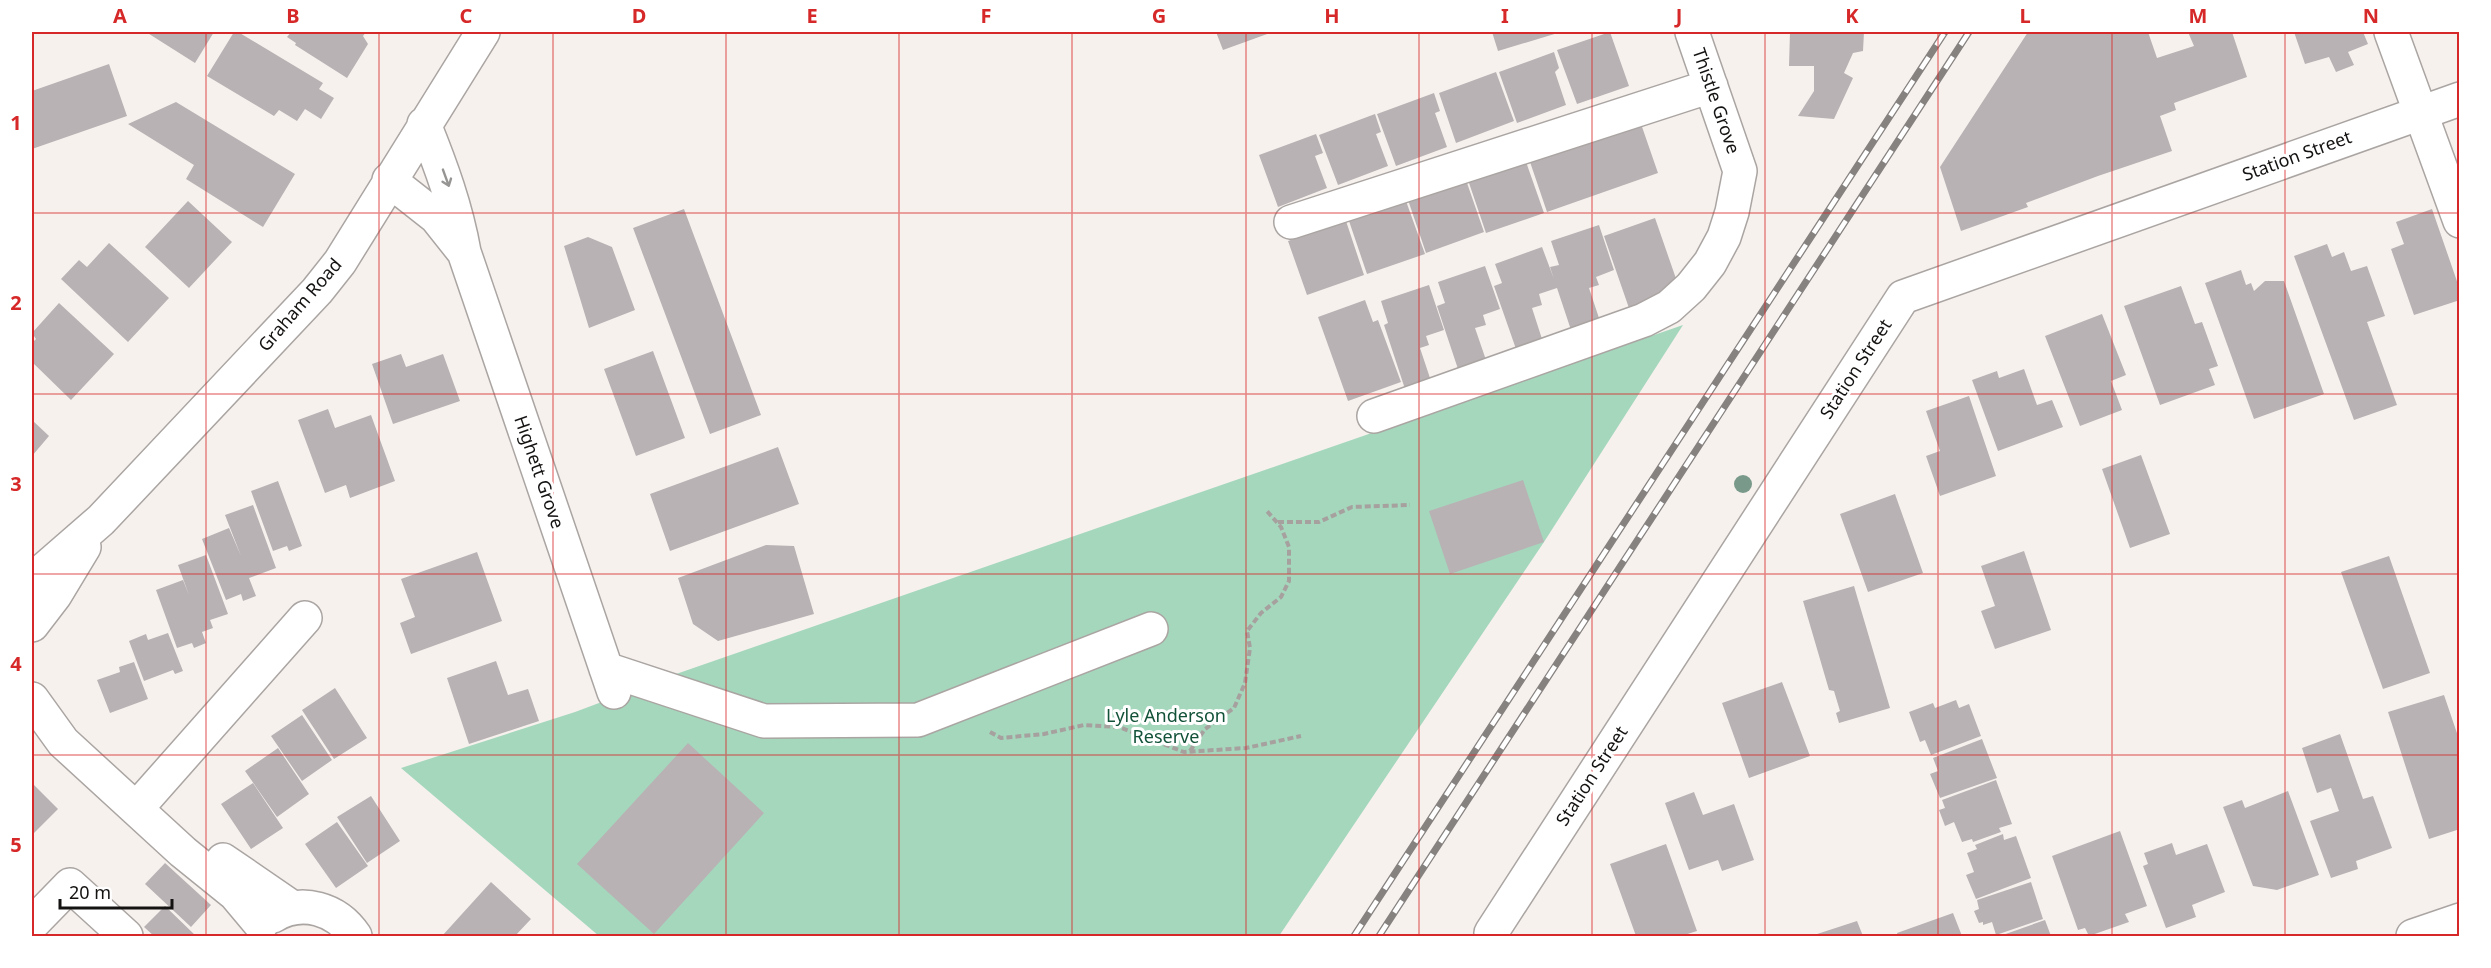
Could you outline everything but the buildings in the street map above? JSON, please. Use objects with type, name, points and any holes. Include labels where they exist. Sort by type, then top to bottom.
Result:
[{"type":"street","name":"Graham Road","points":[[32,580],[101,520],[317,291],[340,262],[483,32]]},
{"type":"street","name":"Thistle Grove","points":[[1374,416],[1644,320],[1669,307],[1691,287],[1710,263],[1724,237],[1732,212],[1740,171],[1692,32]]},
{"type":"street","points":[[2391,32],[2460,221]]},
{"type":"street","points":[[1291,222],[1711,86]]},
{"type":"street","name":"Station Street","points":[[1492,936],[1491,933],[1497,923],[1903,297],[2460,99]]},
{"type":"street","name":"Highett Grove","points":[[424,124],[458,215],[464,252],[610,681],[764,721],[918,720],[951,708]]},
{"type":"street","name":"Highett Grove","points":[[389,180],[436,217],[464,252]]},
{"type":"street","name":"Graham Road","points":[[32,625],[54,595],[101,520]]},
{"type":"street","points":[[136,809],[305,618]]},
{"type":"street","points":[[951,708],[1151,629]]},
{"type":"street","points":[[32,699],[63,742]]},
{"type":"street","points":[[32,723],[63,742],[183,852],[235,894],[257,931],[276,914],[293,908],[314,908],[337,916],[355,936]]},
{"type":"street","points":[[136,809],[199,843],[293,908]]},
{"type":"street","points":[[32,924],[70,885],[126,936]]},
{"type":"street","points":[[2413,936],[2460,920]]},
{"type":"path","points":[[1278,522],[1319,522],[1352,507],[1410,505]]},
{"type":"path","points":[[1189,752],[1205,729],[1234,708],[1245,683],[1250,648],[1247,631],[1261,613],[1281,597],[1289,581],[1290,548],[1278,522],[1266,510]]},
{"type":"path","points":[[951,708],[1001,738],[1044,734],[1084,725],[1119,727],[1189,752],[1246,748],[1301,736]]},
{"type":"green space","name":"Lyle Anderson Reserve","points":[[1683,325],[1544,542],[1279,936],[599,936],[401,768],[575,712],[679,673]]},
{"type":"railway","points":[[1354,936],[1945,32]]},
{"type":"railway","points":[[1379,936],[1969,32]]}]
